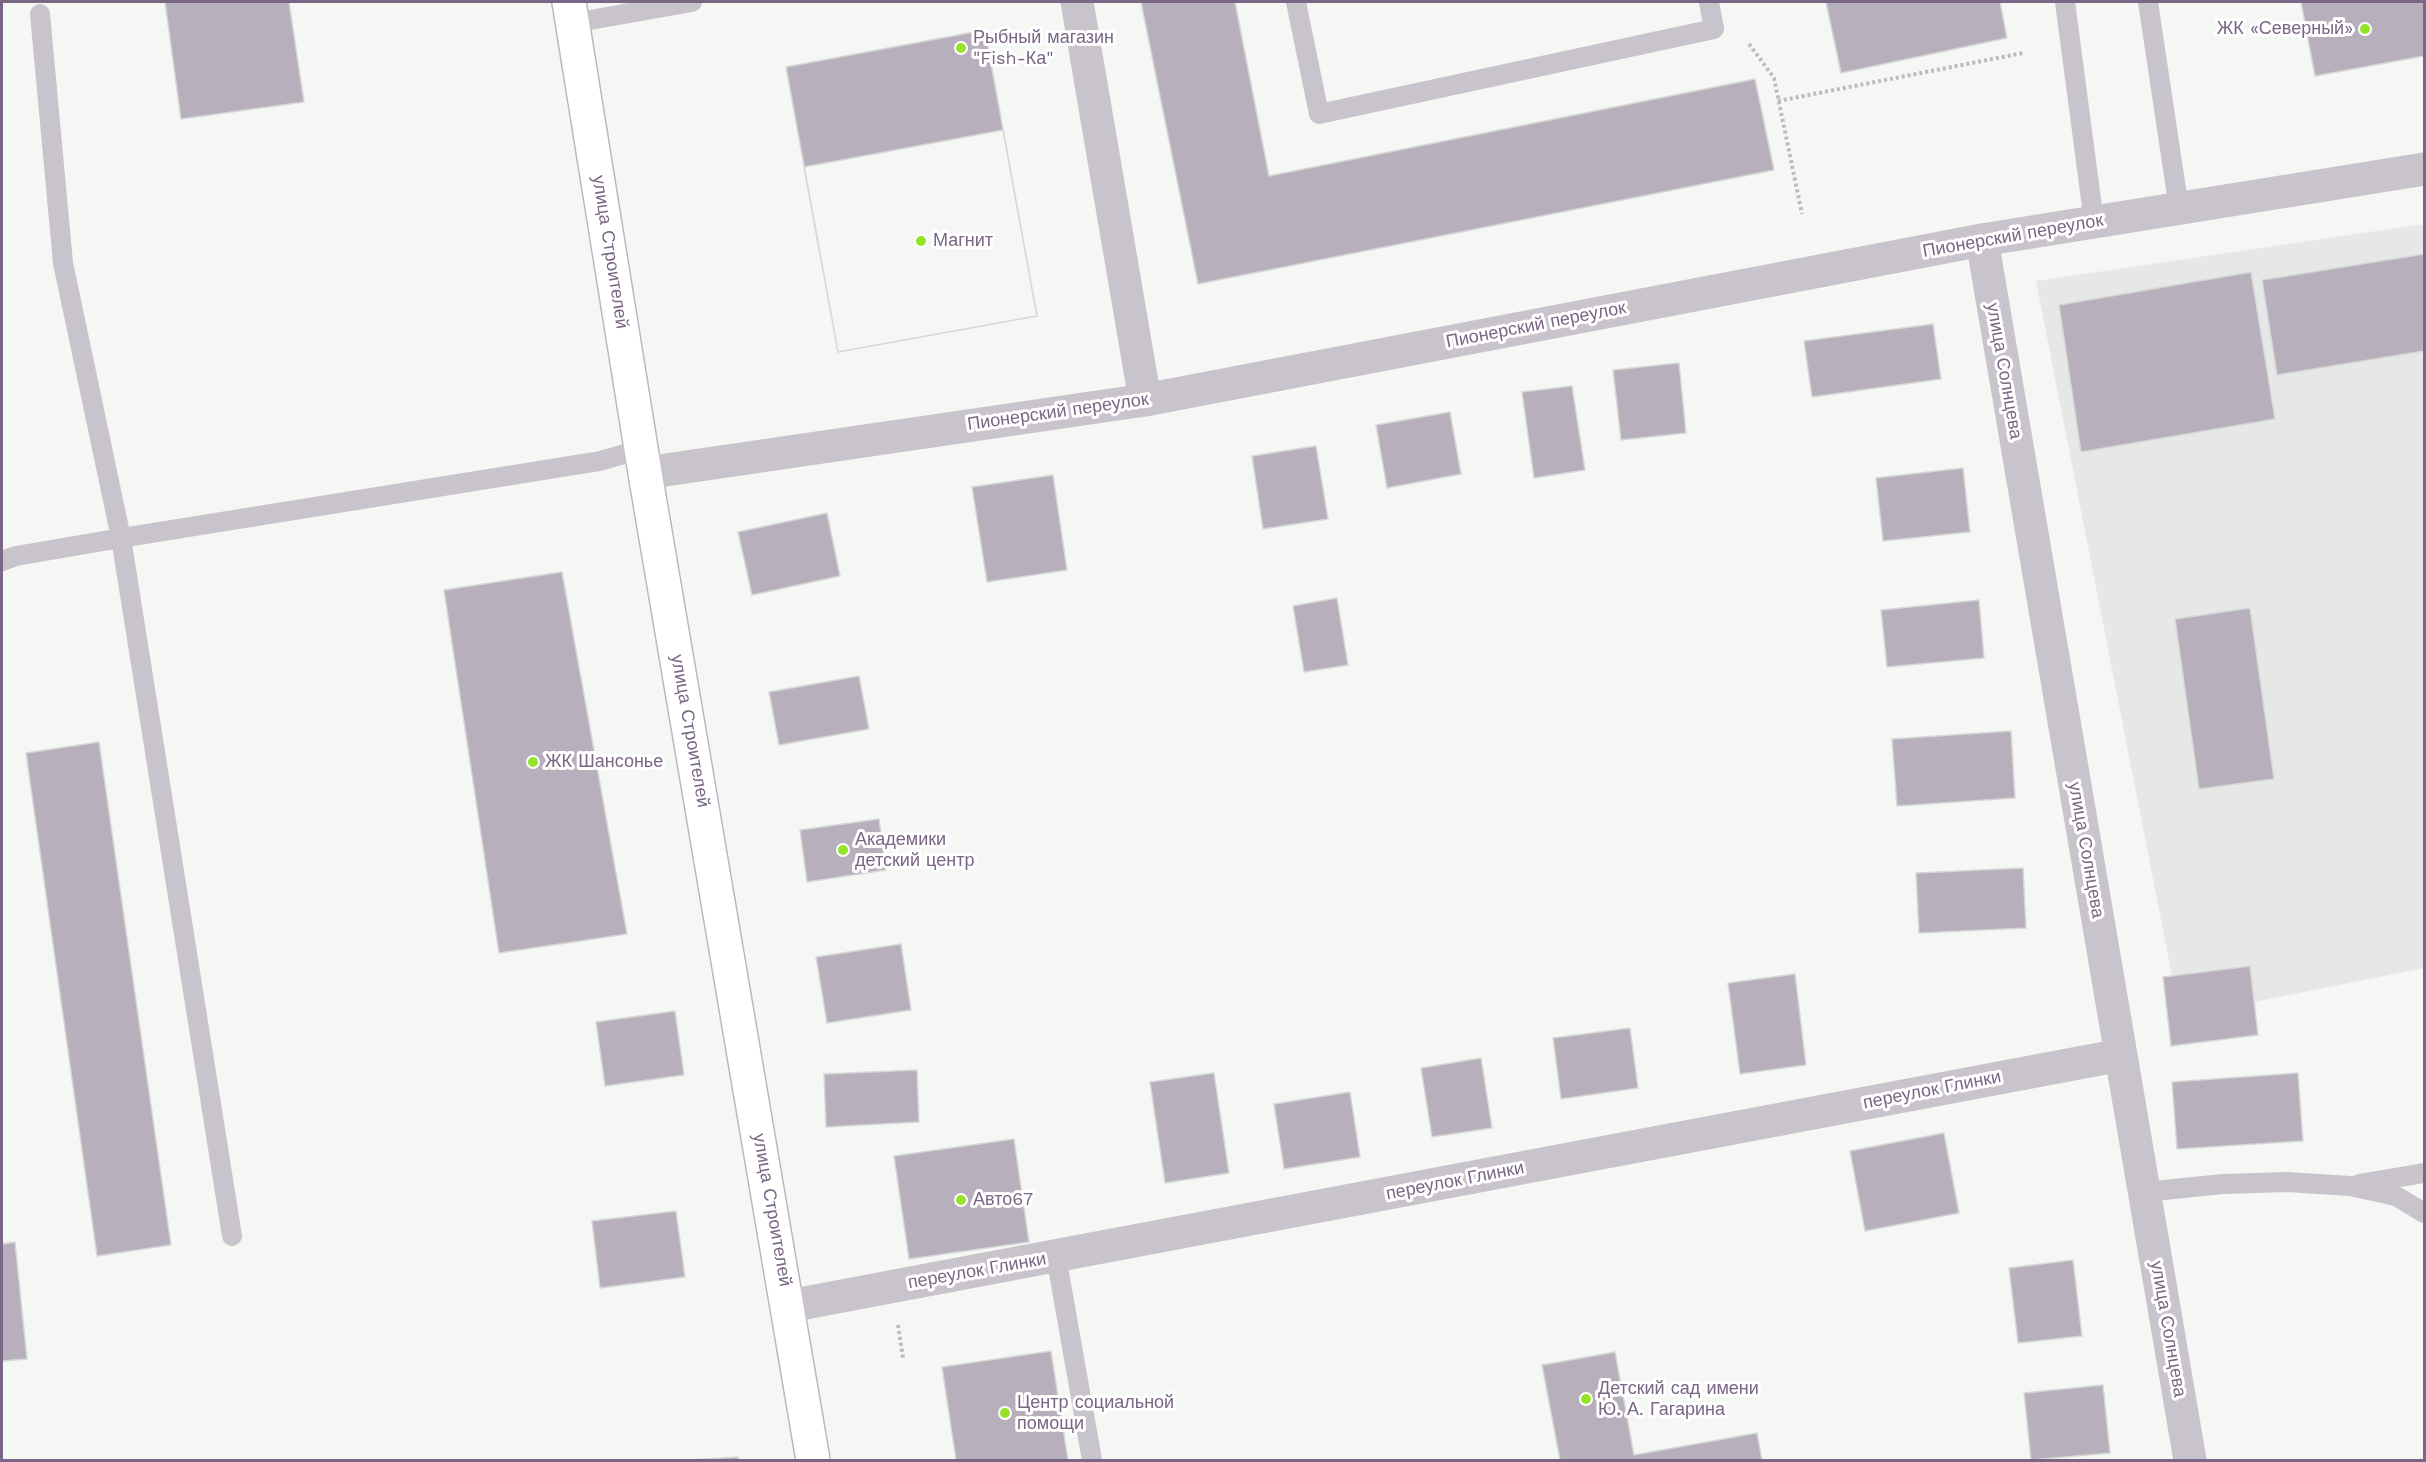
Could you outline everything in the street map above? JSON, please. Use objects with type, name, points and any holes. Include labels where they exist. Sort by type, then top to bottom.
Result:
[{"type":"main road","name":"улица Строителей","points":[[571,12],[644,461],[789,1306],[813,1461]]},
{"type":"street","points":[[1077,2],[1144,400]]},
{"type":"street","name":"Пионерский переулок","points":[[644,461],[1144,400],[1982,240],[2424,169]]},
{"type":"street","name":"улица Солнцева","points":[[1982,240],[2190,1461]]},
{"type":"street","name":"переулок Глинки","points":[[789,1306],[2121,1055]]},
{"type":"lane","points":[[571,12],[692,2]]},
{"type":"lane","points":[[1296,2],[1319,114],[1714,29],[1709,2]]},
{"type":"lane","points":[[2065,2],[2094,222]]},
{"type":"lane","points":[[2148,2],[2179,209]]},
{"type":"lane","points":[[40,14],[63,263],[120,538],[232,1236]]},
{"type":"lane","points":[[2,561],[16,556],[120,538],[600,461],[644,461]]},
{"type":"lane","points":[[2350,1186],[2424,1173]]},
{"type":"lane","points":[[2144,1192],[2223,1184],[2287,1182],[2350,1186],[2396,1196],[2424,1213]]},
{"type":"lane","points":[[1056,1256],[1092,1461]]},
{"type":"path","points":[[1749,44],[1774,78],[1803,214]]},
{"type":"path","points":[[1778,100],[2023,53]]},
{"type":"shaded area","points":[[2424,224],[2424,968],[2180,1017],[2036,281]]},
{"type":"building","points":[[165,2],[289,2],[304,102],[181,119]]},
{"type":"building","points":[[1141,2],[1235,2],[1269,176],[1755,79],[1774,170],[1198,284]]},
{"type":"building","points":[[1826,2],[2000,2],[2007,38],[1841,73]]},
{"type":"building","name":"ЖК «Северный»","points":[[2301,2],[2424,2],[2424,56],[2315,76]]},
{"type":"building","name":"Магнит","points":[[985,30],[1037,316],[838,352],[786,67]]},
{"type":"building","name":"Магнит","points":[[1003,130],[1037,316],[838,352],[804,167]]},
{"type":"building","points":[[2424,254],[2424,351],[2277,375],[2262,280]]},
{"type":"building","points":[[2251,272],[2275,419],[2081,452],[2059,305]]},
{"type":"building","points":[[1933,324],[1941,379],[1812,397],[1804,341]]},
{"type":"building","points":[[1679,363],[1686,433],[1621,440],[1613,370]]},
{"type":"building","points":[[1572,386],[1585,470],[1534,478],[1522,392]]},
{"type":"building","points":[[1450,412],[1461,474],[1387,488],[1376,425]]},
{"type":"building","points":[[1316,446],[1328,519],[1263,529],[1252,456]]},
{"type":"building","points":[[1963,468],[1970,532],[1883,541],[1876,478]]},
{"type":"building","points":[[1053,475],[1067,570],[987,582],[972,487]]},
{"type":"building","points":[[827,513],[840,576],[752,595],[738,532]]},
{"type":"building","name":"ЖК Шансонье","points":[[562,572],[627,934],[499,953],[444,590]]},
{"type":"building","points":[[1337,598],[1348,665],[1304,672],[1293,606]]},
{"type":"building","points":[[1979,600],[1984,658],[1887,667],[1881,610]]},
{"type":"building","points":[[2250,608],[2274,779],[2199,789],[2175,619]]},
{"type":"building","points":[[859,676],[869,729],[779,745],[769,692]]},
{"type":"building","points":[[2011,731],[2015,798],[1897,806],[1892,739]]},
{"type":"building","points":[[99,742],[171,1245],[97,1256],[26,753]]},
{"type":"building","points":[[879,819],[886,870],[807,882],[800,830]]},
{"type":"building","points":[[2023,868],[2026,928],[1919,933],[1916,873]]},
{"type":"building","points":[[901,944],[911,1010],[827,1023],[816,957]]},
{"type":"building","points":[[2250,966],[2258,1035],[2171,1046],[2163,977]]},
{"type":"building","points":[[1795,974],[1806,1065],[1740,1074],[1728,983]]},
{"type":"building","points":[[675,1011],[684,1075],[605,1086],[596,1022]]},
{"type":"building","points":[[1630,1028],[1638,1088],[1561,1099],[1553,1038]]},
{"type":"building","points":[[1481,1058],[1492,1128],[1432,1137],[1421,1068]]},
{"type":"building","points":[[917,1070],[919,1122],[826,1127],[824,1074]]},
{"type":"building","points":[[1214,1073],[1229,1173],[1165,1183],[1150,1082]]},
{"type":"building","points":[[2298,1073],[2303,1141],[2177,1149],[2172,1082]]},
{"type":"building","points":[[1350,1092],[1360,1157],[1284,1169],[1274,1104]]},
{"type":"building","points":[[1944,1133],[1959,1213],[1865,1231],[1850,1151]]},
{"type":"building","points":[[1014,1139],[1029,1242],[909,1259],[894,1156]]},
{"type":"building","points":[[676,1211],[685,1277],[600,1288],[592,1221]]},
{"type":"building","points":[[15,1242],[27,1359],[2,1361],[2,1244]]},
{"type":"building","points":[[2073,1260],[2082,1336],[2018,1343],[2009,1268]]},
{"type":"building","name":"Центр социальной помощи","points":[[1051,1351],[1068,1460],[956,1460],[942,1367]]},
{"type":"building","name":"Детский сад имени Ю. А. Гагарина","points":[[1615,1352],[1634,1455],[1757,1433],[1762,1460],[1560,1460],[1542,1365]]},
{"type":"building","points":[[2103,1385],[2110,1453],[2031,1460],[2024,1393]]},
{"type":"building","points":[[738,1457],[739,1460],[690,1460]]},
{"type":"place","name":"ЖК «Северный»","points":[[2365,29]]},
{"type":"place","name":"Рыбный магазин \"Fish-Ка\"","points":[[961,48]]},
{"type":"place","name":"Магнит","points":[[921,241]]},
{"type":"place","name":"ЖК Шансонье","points":[[533,762]]},
{"type":"place","name":"Академики детский центр","points":[[843,850]]},
{"type":"place","name":"Авто67","points":[[961,1200]]},
{"type":"place","name":"Детский сад имени Ю. А. Гагарина","points":[[1586,1399]]},
{"type":"place","name":"Центр социальной помощи","points":[[1005,1413]]}]
